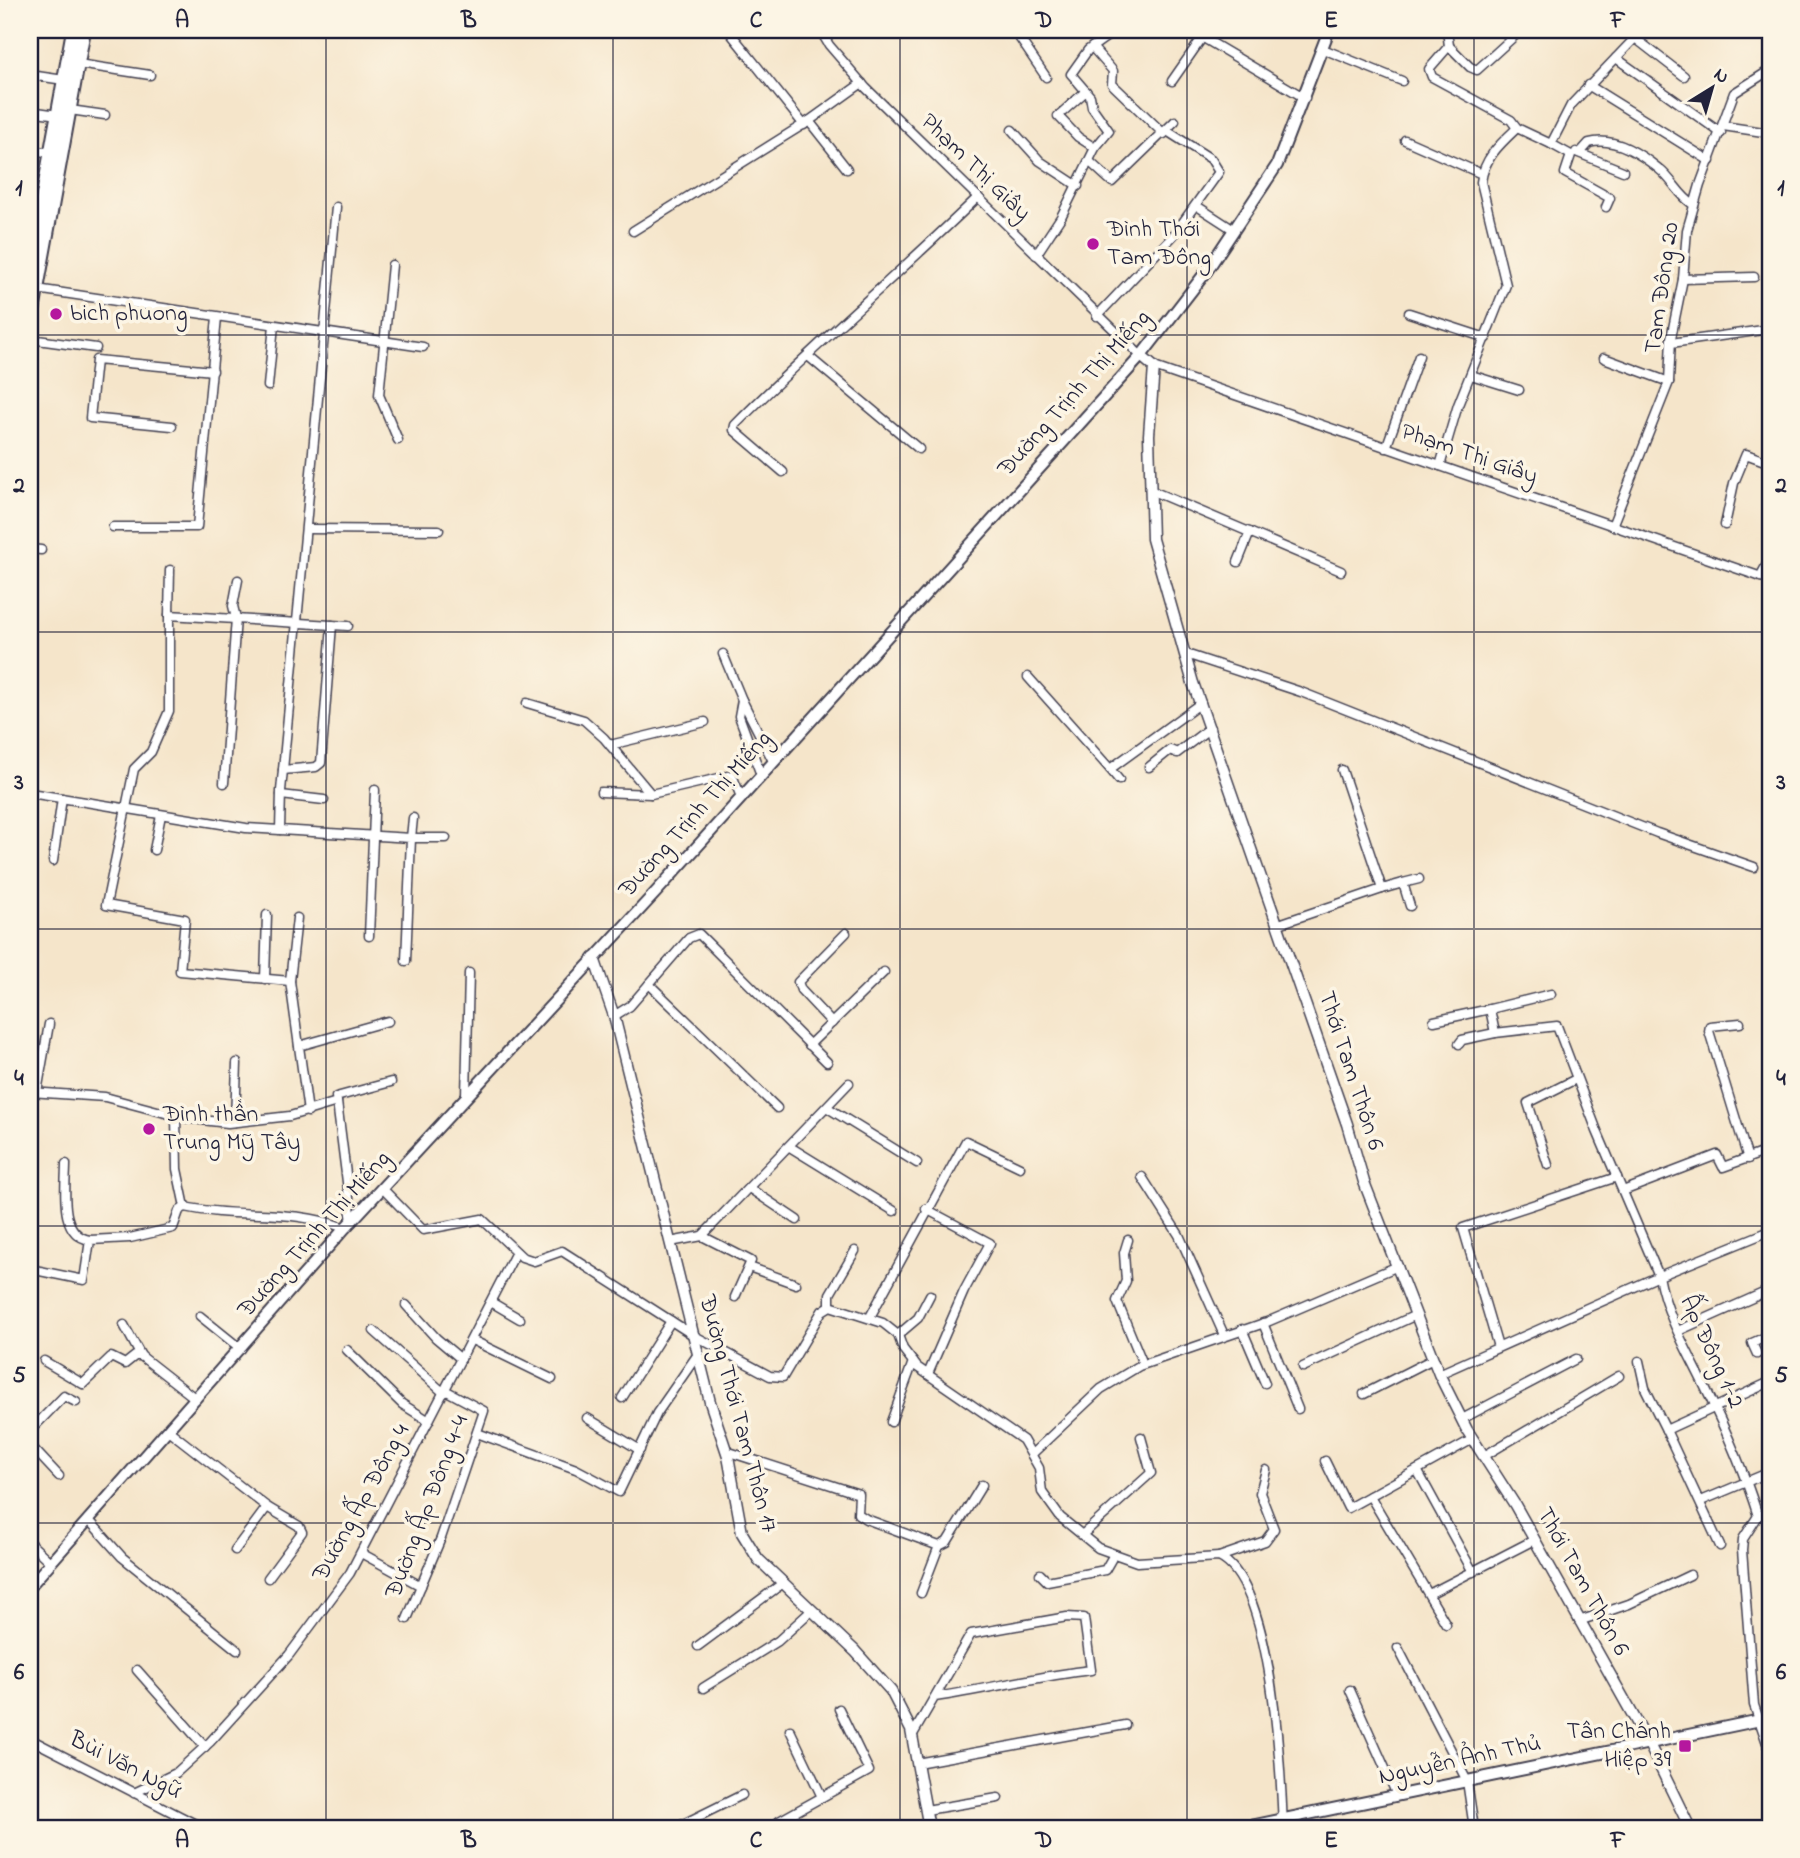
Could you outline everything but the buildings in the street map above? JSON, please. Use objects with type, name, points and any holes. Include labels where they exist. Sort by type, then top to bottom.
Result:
[{"type":"main road","points":[[30,323],[33,289],[64,112],[64,80],[73,30]]},
{"type":"main road","points":[[30,266],[51,152],[78,64],[84,30]]},
{"type":"main road","name":"Đường Trịnh Thị Miếng","points":[[30,1586],[382,1188],[1141,356],[1173,317],[1277,165],[1329,30]]},
{"type":"main road","name":"Nguyễn Ảnh Thủ","points":[[1241,1828],[1283,1824],[1397,1796],[1770,1718]]},
{"type":"street","points":[[728,30],[847,169]]},
{"type":"street","name":"Phạm Thị Giây","points":[[820,30],[829,45],[862,83],[1097,316],[1141,356]]},
{"type":"street","points":[[1014,30],[1045,76]]},
{"type":"street","points":[[1036,255],[1078,186],[1095,148],[1110,131],[1092,107],[1086,91],[1071,74],[1076,63],[1092,47],[1116,30]]},
{"type":"street","points":[[1190,30],[1305,98]]},
{"type":"street","points":[[1447,30],[1448,46],[1470,67],[1477,69],[1521,30]]},
{"type":"street","points":[[1551,144],[1571,105],[1636,34],[1685,76]]},
{"type":"street","points":[[1172,81],[1202,38]]},
{"type":"street","points":[[1448,46],[1429,69],[1432,77],[1511,120],[1517,128],[1575,154],[1623,171]]},
{"type":"street","points":[[1092,47],[1113,71],[1112,84],[1165,132],[1211,159],[1219,169],[1197,206],[1136,279],[1097,316]]},
{"type":"street","points":[[1323,49],[1402,81]]},
{"type":"street","points":[[1616,58],[1722,130],[1770,133]]},
{"type":"street","points":[[78,64],[150,75]]},
{"type":"street","name":"Tam Đông 20","points":[[1612,526],[1669,382],[1671,343],[1683,279],[1687,230],[1694,205],[1734,93],[1770,70]]},
{"type":"street","points":[[30,75],[64,80]]},
{"type":"street","points":[[633,231],[806,123],[862,83]]},
{"type":"street","points":[[1588,85],[1710,160]]},
{"type":"street","points":[[1086,91],[1058,116],[1077,137],[1095,148]]},
{"type":"street","points":[[30,111],[105,116]]},
{"type":"street","points":[[1089,161],[1112,182],[1175,121]]},
{"type":"street","points":[[1440,466],[1506,285],[1481,182],[1494,150],[1517,128]]},
{"type":"street","points":[[1012,131],[1040,161],[1078,186]]},
{"type":"street","points":[[1405,140],[1482,174]]},
{"type":"street","points":[[1606,207],[1609,198],[1565,173],[1575,154],[1589,143],[1612,141],[1661,170],[1684,198],[1694,205]]},
{"type":"street","points":[[30,151],[51,152]]},
{"type":"street","points":[[783,472],[733,427],[808,355],[898,276],[978,197]]},
{"type":"street","points":[[1197,206],[1234,230]]},
{"type":"street","points":[[280,830],[283,770],[336,207]]},
{"type":"street","points":[[392,265],[379,395],[398,440]]},
{"type":"street","points":[[1683,279],[1754,277]]},
{"type":"street","points":[[33,289],[419,346]]},
{"type":"street","points":[[1409,313],[1486,338]]},
{"type":"street","points":[[113,527],[197,527],[217,317]]},
{"type":"street","points":[[268,386],[274,325]]},
{"type":"street","points":[[1671,343],[1770,329]]},
{"type":"street","points":[[30,339],[96,348]]},
{"type":"street","points":[[808,355],[919,449]]},
{"type":"street","points":[[1141,356],[1154,367]]},
{"type":"street","points":[[1386,448],[1419,356]]},
{"type":"street","points":[[1604,359],[1669,382]]},
{"type":"street","points":[[172,426],[90,418],[96,360],[213,371]]},
{"type":"street","name":"Phạm Thị Giây","points":[[1154,367],[1770,580]]},
{"type":"street","name":"Thới Tam Thôn 6","points":[[1154,367],[1149,435],[1152,539],[1201,703],[1348,1124],[1364,1182],[1433,1359],[1462,1419],[1648,1742],[1690,1828]]},
{"type":"street","points":[[1471,375],[1519,390]]},
{"type":"street","points":[[1725,525],[1734,484],[1746,454],[1770,463]]},
{"type":"street","points":[[1150,490],[1341,572]]},
{"type":"street","points":[[307,528],[439,530]]},
{"type":"street","points":[[1238,562],[1250,532]]},
{"type":"street","points":[[30,549],[41,550]]},
{"type":"street","points":[[1760,577],[1770,559]]},
{"type":"street","points":[[170,570],[169,711],[151,752],[134,769],[106,905],[185,919],[180,971],[290,981]]},
{"type":"street","points":[[224,783],[236,618],[233,606],[238,580]]},
{"type":"street","points":[[169,615],[348,626]]},
{"type":"street","points":[[283,770],[316,767],[321,763],[332,625]]},
{"type":"street","points":[[723,654],[742,700],[773,761]]},
{"type":"street","points":[[1186,654],[1301,692],[1657,833],[1754,867]]},
{"type":"street","points":[[1028,677],[1119,780]]},
{"type":"street","points":[[742,700],[739,716],[761,775]]},
{"type":"street","points":[[527,703],[583,720],[610,745],[651,793]]},
{"type":"street","points":[[1110,769],[1201,703]]},
{"type":"street","points":[[610,745],[705,722]]},
{"type":"street","points":[[1149,767],[1170,750],[1180,751],[1210,728]]},
{"type":"street","points":[[1342,771],[1382,889]]},
{"type":"street","points":[[601,792],[651,793],[732,775],[741,797]]},
{"type":"street","points":[[369,936],[375,790]]},
{"type":"street","points":[[30,793],[280,830],[446,838]]},
{"type":"street","points":[[281,794],[324,800]]},
{"type":"street","points":[[52,861],[62,799]]},
{"type":"street","points":[[154,850],[161,814]]},
{"type":"street","points":[[406,961],[413,818]]},
{"type":"street","points":[[1279,924],[1419,879]]},
{"type":"street","points":[[1403,883],[1410,906]]},
{"type":"street","points":[[265,979],[267,915]]},
{"type":"street","points":[[297,918],[290,981],[308,1112]]},
{"type":"street","points":[[832,1023],[801,990],[798,982],[846,933]]},
{"type":"street","points":[[614,1016],[630,1006],[689,938],[699,934],[827,1062]]},
{"type":"street","name":"Đường Thới Tam Thôn 17","points":[[594,958],[614,1016],[693,1335],[726,1451],[743,1533],[758,1559],[891,1691],[912,1736],[929,1828]]},
{"type":"street","points":[[810,1045],[884,972]]},
{"type":"street","points":[[466,1096],[469,973]]},
{"type":"street","points":[[649,984],[777,1108]]},
{"type":"street","points":[[1434,1021],[1550,994]]},
{"type":"street","points":[[1490,1009],[1495,1033]]},
{"type":"street","points":[[299,1045],[388,1021]]},
{"type":"street","points":[[1740,1023],[1710,1027],[1709,1031],[1748,1158]]},
{"type":"street","points":[[49,1024],[34,1092],[105,1097],[176,1116],[235,1122],[308,1112],[337,1102]]},
{"type":"street","points":[[1440,1374],[1659,1276],[1576,1079],[1557,1026],[1495,1033],[1462,1040],[1459,1044]]},
{"type":"street","points":[[235,1122],[237,1063]]},
{"type":"street","points":[[1548,1165],[1528,1103],[1576,1079]]},
{"type":"street","points":[[66,1164],[65,1210],[74,1233],[89,1240],[130,1238],[173,1228],[179,1211],[185,1207],[208,1212],[292,1214],[349,1225],[337,1097],[391,1082]]},
{"type":"street","points":[[670,1242],[702,1236],[828,1108],[849,1083]]},
{"type":"street","points":[[828,1108],[917,1163]]},
{"type":"street","points":[[176,1116],[177,1169],[185,1207]]},
{"type":"street","points":[[870,1317],[926,1209],[966,1141],[1020,1167]]},
{"type":"street","points":[[790,1147],[894,1211]]},
{"type":"street","points":[[1623,1191],[1717,1155],[1724,1167],[1770,1150]]},
{"type":"street","points":[[1142,1177],[1179,1235],[1224,1335]]},
{"type":"street","points":[[1498,1347],[1463,1228],[1617,1177]]},
{"type":"street","points":[[382,1188],[423,1230],[482,1219],[516,1252],[534,1261],[562,1251],[693,1335],[770,1376],[783,1377],[822,1311],[830,1306],[870,1317],[898,1335],[903,1349],[913,1362],[1023,1440],[1040,1468],[1042,1492],[1060,1517],[1113,1556],[1137,1562],[1166,1563],[1219,1557],[1265,1541],[1274,1529],[1260,1493],[1266,1470]]},
{"type":"street","points":[[749,1188],[797,1220]]},
{"type":"street","points":[[926,1209],[990,1243],[964,1291],[928,1374]]},
{"type":"street","name":"Ấp Đông 1-2","points":[[1758,1516],[1715,1406],[1662,1294],[1659,1276],[1770,1231]]},
{"type":"street","points":[[702,1236],[751,1261],[735,1297]]},
{"type":"street","points":[[30,1269],[88,1280],[89,1240]]},
{"type":"street","points":[[1128,1240],[1124,1252],[1126,1281],[1117,1301],[1143,1364]]},
{"type":"street","points":[[830,1306],[830,1294],[855,1251]]},
{"type":"street","name":"Đường Ấp Đông 4","points":[[134,1793],[176,1773],[205,1747],[289,1655],[350,1573],[516,1252]]},
{"type":"street","points":[[1033,1453],[1101,1390],[1143,1364],[1263,1323],[1398,1266]]},
{"type":"street","points":[[749,1267],[796,1284]]},
{"type":"street","points":[[1678,1331],[1770,1290]]},
{"type":"street","points":[[898,1335],[918,1318],[930,1295]]},
{"type":"street","points":[[491,1302],[520,1320]]},
{"type":"street","points":[[406,1305],[436,1338],[461,1359]]},
{"type":"street","points":[[1303,1367],[1416,1315]]},
{"type":"street","points":[[200,1316],[241,1349]]},
{"type":"street","points":[[622,1398],[671,1321]]},
{"type":"street","points":[[1263,1323],[1298,1409]]},
{"type":"street","points":[[124,1325],[141,1356],[196,1399]]},
{"type":"street","points":[[1242,1329],[1265,1383]]},
{"type":"street","points":[[374,1331],[444,1392]]},
{"type":"street","points":[[1757,1354],[1752,1343],[1770,1335]]},
{"type":"street","points":[[471,1340],[552,1379]]},
{"type":"street","points":[[347,1350],[402,1405],[429,1421]]},
{"type":"street","points":[[477,1433],[576,1469],[619,1492],[657,1413],[698,1354]]},
{"type":"street","points":[[44,1361],[83,1384],[111,1357],[125,1364],[135,1356],[141,1356]]},
{"type":"street","points":[[1364,1394],[1433,1359]]},
{"type":"street","points":[[1462,1419],[1576,1359]]},
{"type":"street","points":[[891,1422],[913,1362]]},
{"type":"street","points":[[1639,1362],[1645,1388],[1720,1546]]},
{"type":"street","points":[[1484,1457],[1619,1377]]},
{"type":"street","points":[[1666,1430],[1770,1382]]},
{"type":"street","name":"Đường Ấp Đông 4-4","points":[[407,1619],[441,1538],[484,1411],[444,1392]]},
{"type":"street","points":[[30,1431],[64,1396],[76,1402]]},
{"type":"street","points":[[587,1419],[640,1450]]},
{"type":"street","points":[[168,1430],[267,1507],[299,1526],[302,1532],[268,1578]]},
{"type":"street","points":[[1082,1535],[1151,1473],[1141,1437]]},
{"type":"street","points":[[1325,1461],[1348,1508],[1474,1439]]},
{"type":"street","points":[[30,1445],[59,1476]]},
{"type":"street","points":[[726,1451],[859,1494],[858,1514],[939,1546]]},
{"type":"street","points":[[1416,1470],[1473,1572]]},
{"type":"street","points":[[1701,1502],[1770,1472]]},
{"type":"street","points":[[921,1593],[939,1546],[947,1542],[982,1485]]},
{"type":"street","points":[[1370,1496],[1446,1624]]},
{"type":"street","points":[[235,1550],[267,1507]]},
{"type":"street","points":[[1770,1511],[1758,1516],[1743,1539],[1742,1550],[1757,1721],[1770,1752]]},
{"type":"street","points":[[88,1519],[122,1557],[237,1650]]},
{"type":"street","points":[[1429,1594],[1534,1541]]},
{"type":"street","points":[[30,1543],[50,1562]]},
{"type":"street","points":[[361,1553],[421,1586]]},
{"type":"street","points":[[1040,1574],[1047,1581],[1105,1570],[1113,1556]]},
{"type":"street","points":[[1219,1557],[1228,1561],[1245,1591],[1263,1633],[1276,1725],[1283,1824]]},
{"type":"street","points":[[1579,1621],[1629,1604],[1690,1575]]},
{"type":"street","points":[[698,1646],[783,1583]]},
{"type":"street","points":[[703,1688],[778,1640],[812,1610]]},
{"type":"street","points":[[912,1736],[971,1634],[1067,1616],[1084,1618],[1091,1670],[1042,1675],[994,1688],[935,1697]]},
{"type":"street","points":[[1398,1648],[1466,1781],[1474,1828]]},
{"type":"street","points":[[137,1670],[205,1747]]},
{"type":"street","points":[[1350,1690],[1397,1796]]},
{"type":"street","points":[[782,1828],[779,1821],[869,1770],[839,1709]]},
{"type":"street","points":[[917,1763],[1125,1725]]},
{"type":"street","points":[[790,1730],[822,1797]]},
{"type":"street","name":"Bùi Văn Ngữ","points":[[30,1739],[203,1828]]},
{"type":"street","points":[[675,1828],[742,1795]]},
{"type":"street","points":[[926,1810],[998,1798]]},
{"type":"street","points":[[178,1828],[183,1818]]},
{"type":"street","points":[[30,1820],[35,1828]]},
{"type":"place","name":"Đình Thới Tam Đông","points":[[1093,244]]},
{"type":"place","name":"bich phuong","points":[[56,314]]},
{"type":"place","name":"Đình thần Trung Mỹ Tây","points":[[149,1129]]},
{"type":"place","name":"Tân Chánh Hiệp 39","points":[[1685,1746]]}]
